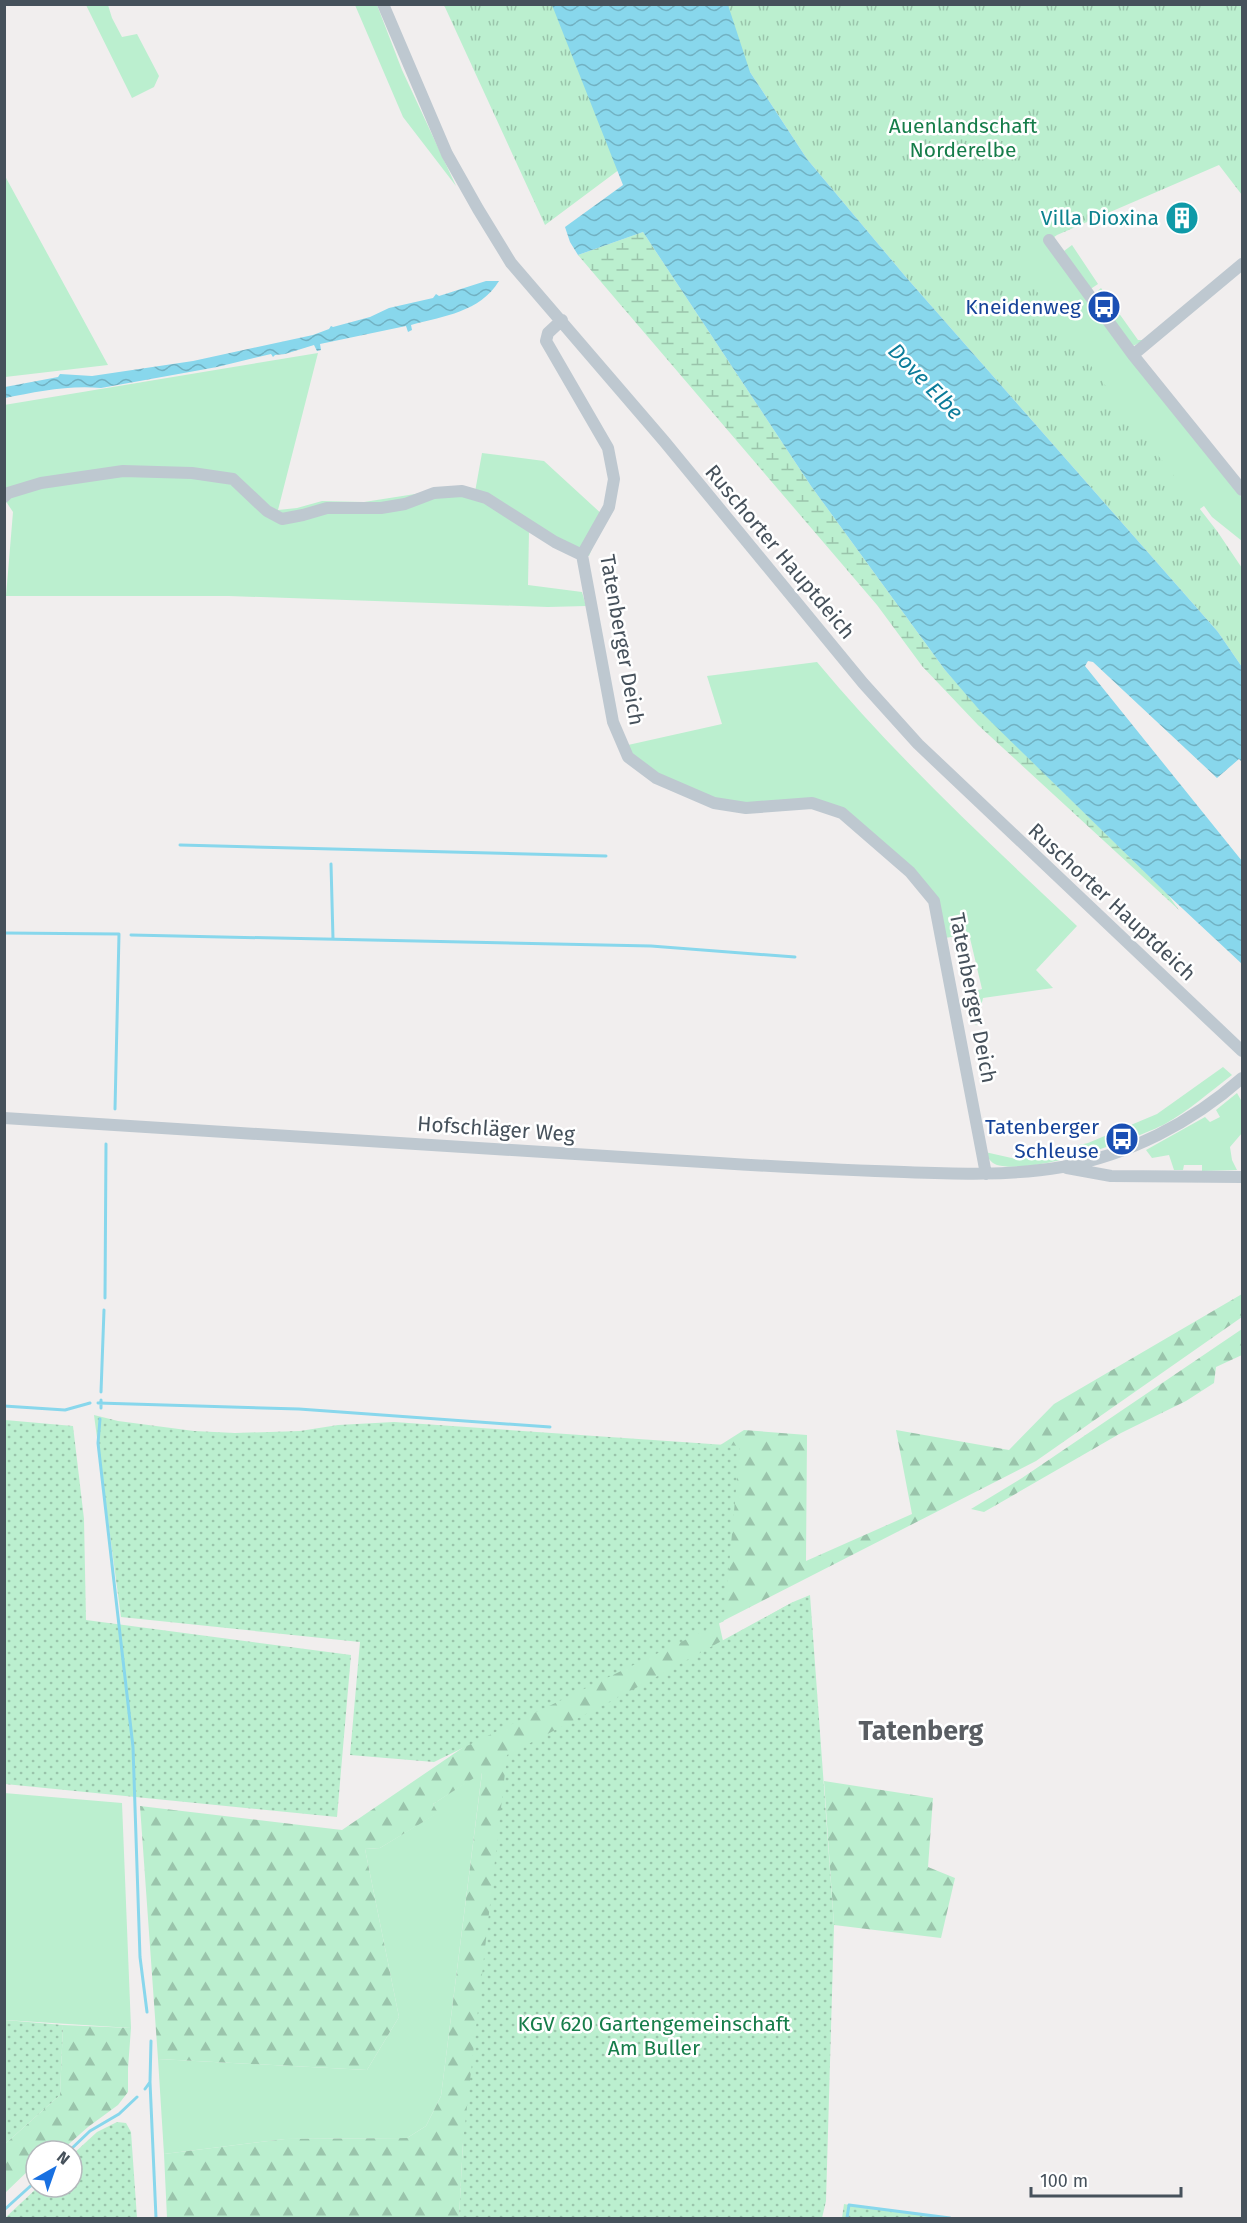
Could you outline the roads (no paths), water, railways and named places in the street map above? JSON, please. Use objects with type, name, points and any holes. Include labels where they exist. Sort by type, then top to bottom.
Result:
[{"type":"street","name":"Ruschorter Hauptdeich","points":[[383,4],[447,154],[512,263],[863,683],[918,744],[1242,1051]]},
{"type":"street","points":[[1049,240],[1133,355],[1242,490]]},
{"type":"street","points":[[1133,355],[1242,264]]},
{"type":"street","name":"Tatenberger Deich","points":[[561,320],[548,333],[546,341],[608,448],[614,478],[609,507],[582,555],[613,722],[628,757],[656,777],[714,803],[746,808],[812,803],[842,813],[910,872],[934,901],[986,1174]]},
{"type":"street","points":[[4,497],[41,483],[123,471],[192,473],[233,479],[267,511],[282,519],[303,516],[327,508],[389,507],[405,504],[434,493],[462,491],[486,498],[555,542],[582,555]]},
{"type":"street","points":[[1063,1167],[1106,1156],[1166,1131],[1199,1111],[1242,1078]]},
{"type":"street","name":"Hofschläger Weg","points":[[4,1118],[827,1170],[986,1174],[1039,1171],[1063,1167]]},
{"type":"street","points":[[1063,1167],[1112,1176],[1242,1177]]},
{"type":"water","name":"Dove Elbe","points":[[552,5],[728,5],[750,72],[807,159],[905,276],[1218,632],[1242,667],[1242,762],[1239,759],[1217,778],[1093,662],[1088,661],[1085,666],[1242,861],[1242,964],[982,713],[945,670],[811,486],[643,232],[578,255],[565,227],[623,185]]},
{"type":"water","points":[[486,281],[499,281],[482,300],[460,311],[411,325],[412,330],[408,332],[406,326],[320,344],[321,350],[317,351],[314,345],[273,357],[271,354],[217,367],[101,388],[64,388],[5,398],[5,387],[58,377],[60,374],[92,376],[193,361],[313,335],[331,326],[370,317],[389,308],[433,298],[436,294],[439,296]]},
{"type":"waterway","points":[[180,845],[606,856]]},
{"type":"waterway","points":[[331,864],[333,939]]},
{"type":"waterway","points":[[4,933],[119,934],[115,1109]]},
{"type":"waterway","points":[[131,935],[651,946],[795,957]]},
{"type":"waterway","points":[[105,1298],[106,1144]]},
{"type":"waterway","points":[[101,1392],[104,1310]]},
{"type":"waterway","points":[[101,1400],[101,1408]]},
{"type":"waterway","points":[[4,1406],[65,1410],[90,1403]]},
{"type":"waterway","points":[[98,1403],[299,1409],[550,1427]]},
{"type":"waterway","points":[[100,1419],[98,1443],[133,1747],[140,1957],[147,2012]]},
{"type":"waterway","points":[[145,2089],[150,2082],[151,2041]]},
{"type":"waterway","points":[[150,2082],[156,2218]]},
{"type":"waterway","points":[[82,2139],[90,2131],[119,2114],[137,2097]]},
{"type":"waterway","points":[[4,2210],[24,2192]]},
{"type":"waterway","points":[[847,2218],[849,2205],[950,2218]]},
{"type":"place","name":"Villa Dioxina","points":[[1182,218]]},
{"type":"place","name":"Kneidenweg","points":[[1104,307]]},
{"type":"place","name":"Tatenberger Schleuse","points":[[1122,1139]]},
{"type":"district","name":"Tatenberg","points":[[921,1731]]},
{"type":"park label","name":"Auenlandschaft Norderelbe","points":[[963,138]]},
{"type":"park label","name":"KGV 620 Gartengemeinschaft Am Buller","points":[[654,2036]]}]
